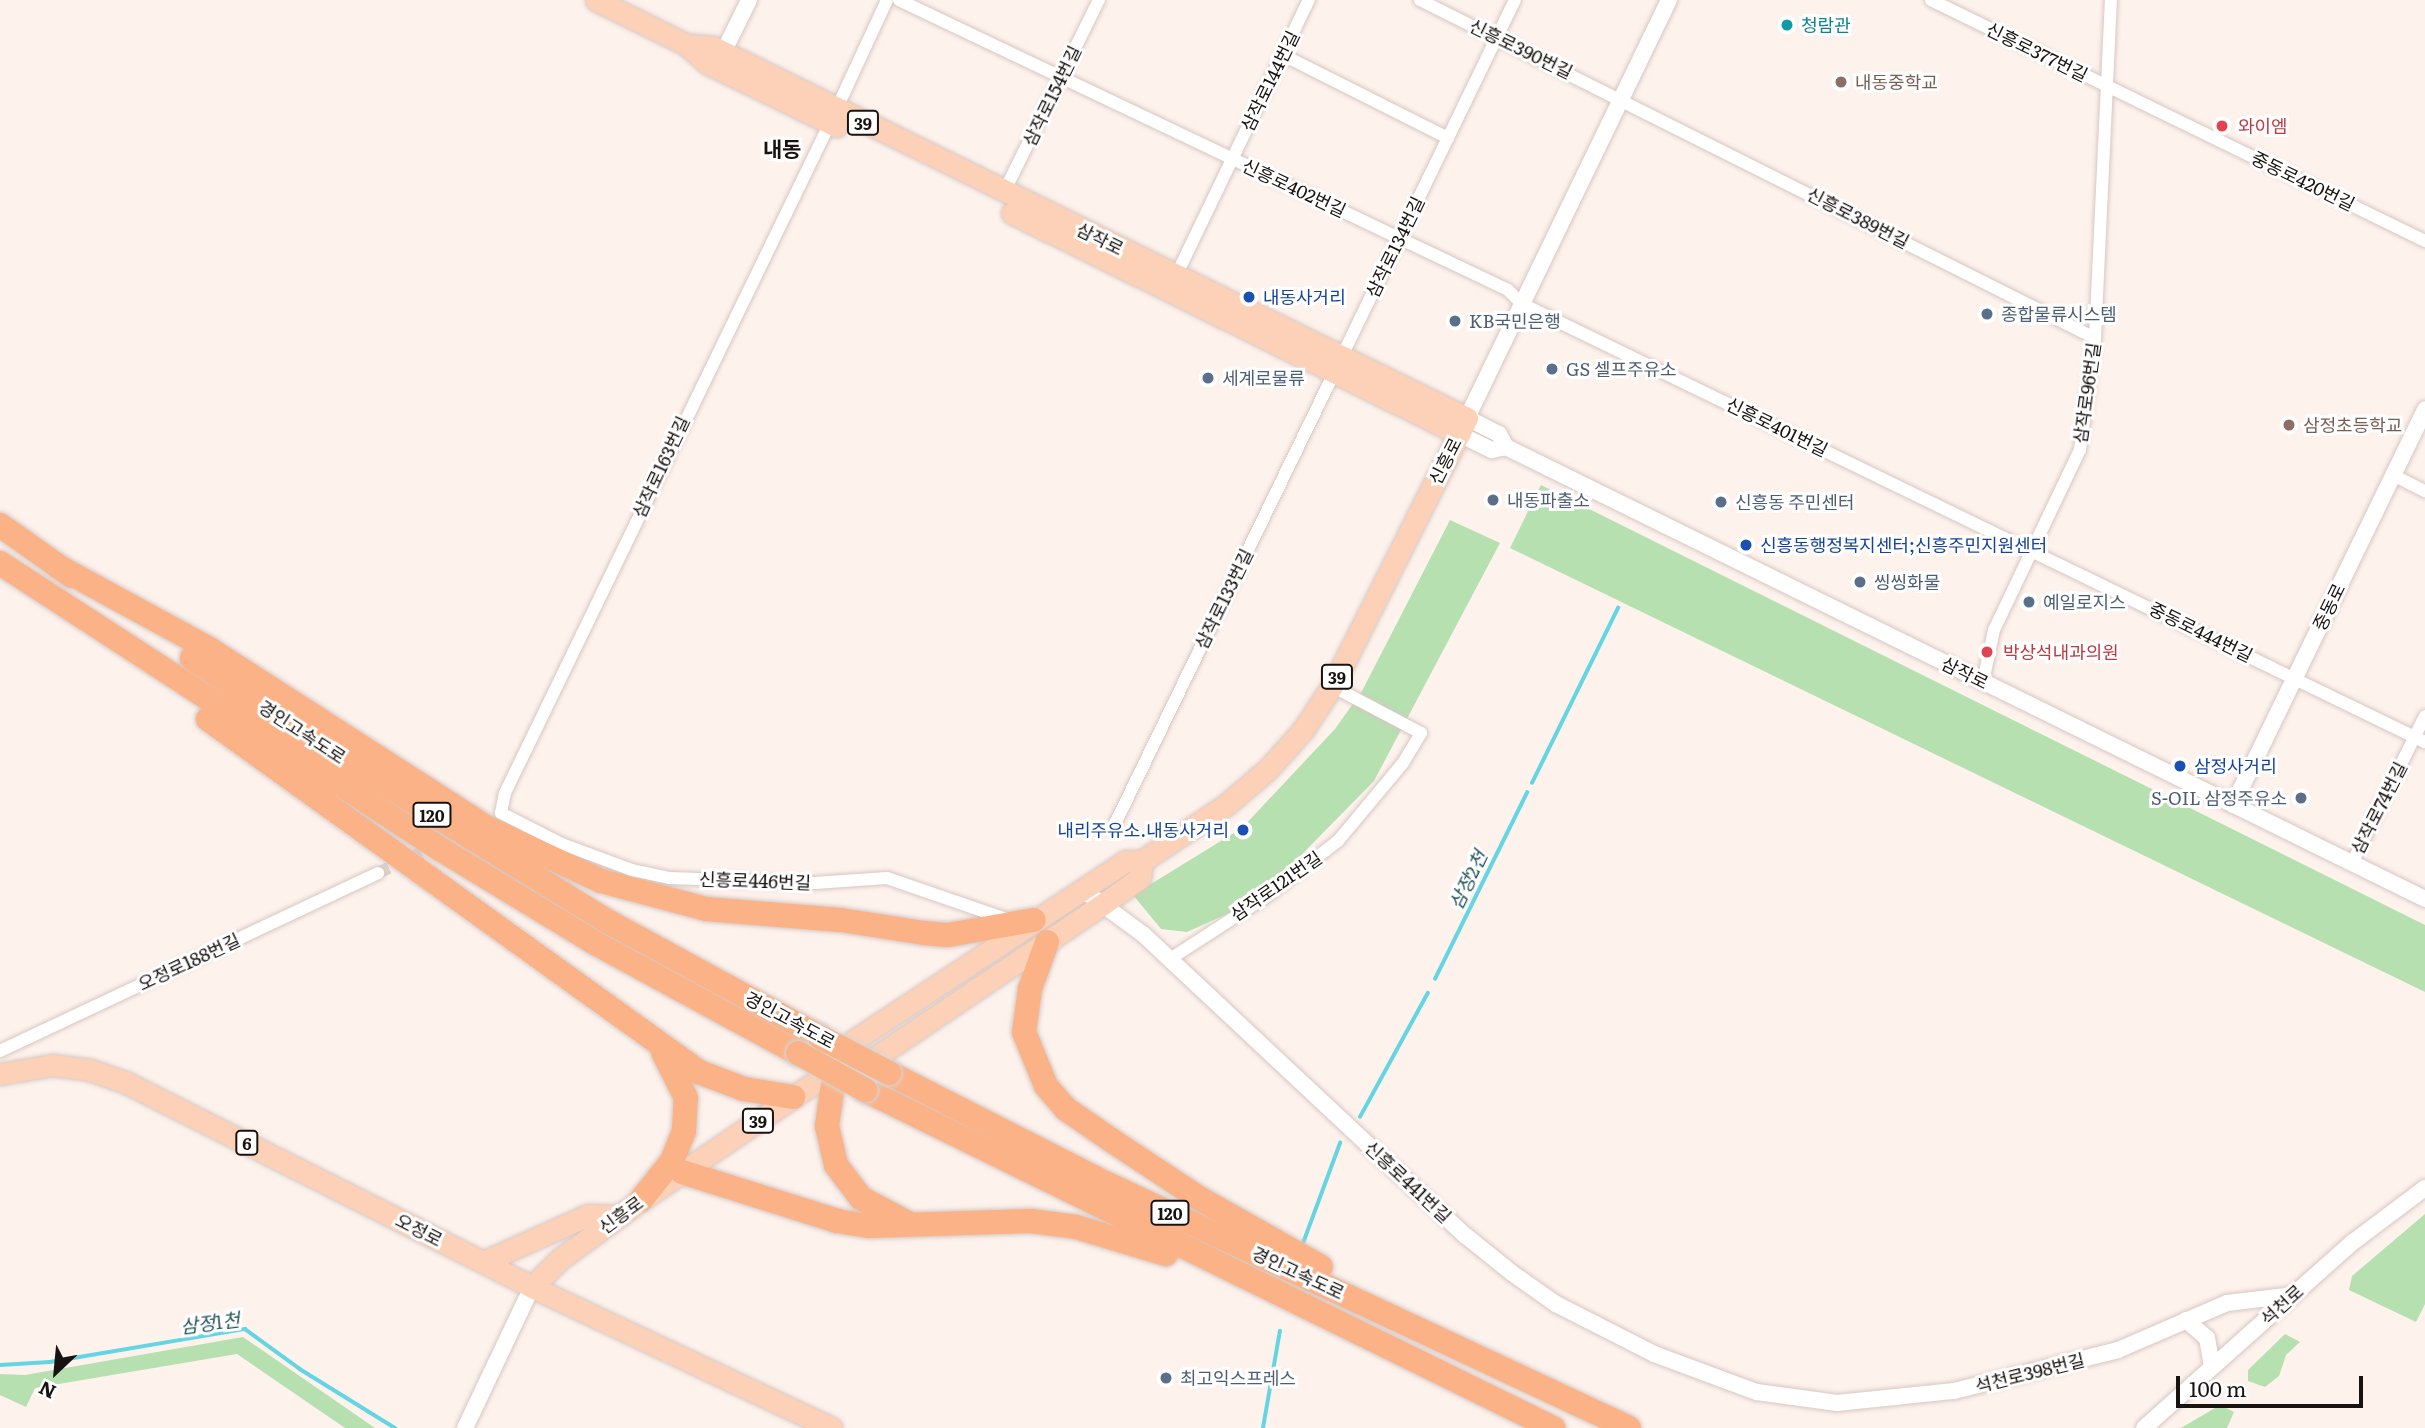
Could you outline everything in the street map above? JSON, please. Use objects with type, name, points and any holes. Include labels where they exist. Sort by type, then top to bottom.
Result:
[{"type":"highway","name":"경인고속도로","points":[[0,525],[316,742],[609,922],[820,1037],[1097,1179],[1629,1428]]},
{"type":"highway","name":"경인고속도로","points":[[0,564],[440,849],[595,943],[865,1090],[1268,1292],[1553,1428]]},
{"type":"highway","points":[[60,567],[211,650],[487,828],[601,881],[705,909],[841,920],[925,933],[948,934],[1024,921]]},
{"type":"highway","points":[[46,596],[238,742],[656,1043],[720,1081],[793,1097]]},
{"type":"highway","points":[[1047,942],[1028,998],[1024,1032],[1036,1070],[1066,1109],[1197,1197],[1454,1345]]},
{"type":"highway","points":[[641,1200],[672,1161],[684,1131],[686,1098],[681,1082],[656,1043]]},
{"type":"highway","points":[[840,1065],[827,1126],[835,1165],[860,1198],[887,1215],[917,1226]]},
{"type":"highway","points":[[682,1172],[836,1221],[917,1226],[984,1220],[1076,1227],[1268,1292]]},
{"type":"main road","name":"삼작로","points":[[596,0],[1463,426]]},
{"type":"main road","name":"삼작로","points":[[833,116],[1004,192],[1173,282]]},
{"type":"main road","name":"신흥로","points":[[840,1065],[853,1041],[1024,921],[1083,890],[1126,861],[1143,861],[1226,805],[1268,769],[1303,730],[1332,686],[1463,426]]},
{"type":"main road","name":"신흥로","points":[[532,1287],[560,1259],[618,1216],[840,1065],[873,1059],[1103,904],[1140,878],[1143,861]]},
{"type":"main road","name":"오정로","points":[[0,1074],[52,1065],[90,1070],[127,1083],[532,1287],[831,1428]]},
{"type":"main road","points":[[483,1262],[588,1215],[618,1216]]},
{"type":"street","points":[[720,60],[749,0]]},
{"type":"street","name":"삼작로163번길","points":[[497,815],[505,793],[887,0]]},
{"type":"street","name":"신흥로402번길","points":[[898,0],[1508,290],[1522,304]]},
{"type":"street","name":"삼작로154번길","points":[[1004,192],[1099,0]]},
{"type":"street","name":"삼작로144번길","points":[[1173,282],[1309,0]]},
{"type":"street","name":"신흥로390번길","points":[[1420,0],[1622,98]]},
{"type":"street","name":"삼작로134번길","points":[[1339,364],[1516,0]]},
{"type":"street","name":"신흥로","points":[[1463,426],[1669,0]]},
{"type":"street","name":"신흥로377번길","points":[[1931,0],[2105,85]]},
{"type":"street","name":"삼작로96번길","points":[[1983,682],[1994,630],[2080,450],[2095,338],[2111,0]]},
{"type":"street","points":[[1283,55],[1448,138]]},
{"type":"street","name":"중동로420번길","points":[[2105,85],[2425,241]]},
{"type":"street","name":"신흥로389번길","points":[[1622,98],[2095,338]]},
{"type":"street","name":"신흥로401번길","points":[[1522,304],[2032,550]]},
{"type":"street","name":"삼작로133번길","points":[[1113,828],[1339,364]]},
{"type":"street","name":"중동로","points":[[2233,805],[2425,409]]},
{"type":"street","name":"삼작로","points":[[1463,426],[1492,450],[1506,447],[2425,898]]},
{"type":"street","points":[[2393,475],[2425,491]]},
{"type":"street","name":"중동로444번길","points":[[2032,550],[2420,739]]},
{"type":"street","name":"삼작로121번길","points":[[1170,959],[1266,897],[1338,841],[1382,793],[1421,733],[1332,686]]},
{"type":"street","name":"삼작로74번길","points":[[2352,863],[2420,739],[2425,716]]},
{"type":"street","name":"신흥로446번길","points":[[497,815],[562,844],[657,876],[815,883],[887,878],[1024,921]]},
{"type":"street","name":"오정로188번길","points":[[0,1051],[378,873]]},
{"type":"street","name":"신흥로441번길","points":[[1083,890],[1170,959],[1456,1227],[1512,1273],[1556,1304],[1654,1354],[1757,1392]]},
{"type":"street","name":"석천로","points":[[2144,1428],[2293,1295],[2425,1188]]},
{"type":"street","name":"신흥로","points":[[465,1428],[532,1287]]},
{"type":"street","name":"석천로398번길","points":[[1757,1392],[1837,1403],[1954,1391],[2118,1350],[2227,1303],[2293,1295]]},
{"type":"street","points":[[2186,1320],[2207,1338],[2213,1367]]},
{"type":"green space","points":[[1541,485],[2425,925],[2425,992],[1510,548]]},
{"type":"green space","points":[[1450,520],[1500,543],[1374,781],[1256,901],[1187,932],[1161,929],[1133,895],[1242,828],[1335,729],[1362,691]]},
{"type":"green space","points":[[2425,1214],[2425,1304],[2416,1322],[2349,1290],[2352,1276]]},
{"type":"green space","points":[[2285,1334],[2300,1342],[2286,1355],[2279,1376],[2265,1387],[2248,1381],[2248,1370]]},
{"type":"green space","points":[[243,1337],[375,1428],[345,1428],[237,1354],[35,1388],[26,1407],[0,1395],[0,1374],[25,1375]]},
{"type":"green space","points":[[2220,1405],[2234,1412],[2227,1428],[2181,1428]]},
{"type":"waterway","name":"삼정2천","points":[[1532,783],[1618,608]]},
{"type":"waterway","name":"삼정2천","points":[[1435,979],[1527,793]]},
{"type":"waterway","name":"삼정2천","points":[[1360,1117],[1428,993]]},
{"type":"waterway","name":"삼정2천","points":[[1302,1246],[1340,1143]]},
{"type":"waterway","name":"삼정1천","points":[[0,1365],[50,1362],[245,1329],[300,1369],[395,1428]]},
{"type":"waterway","name":"삼정2천","points":[[1263,1428],[1280,1331]]},
{"type":"tunnel","points":[[378,873],[437,845]]},
{"type":"place","name":"청람관","points":[[1787,25]]},
{"type":"place","name":"내동중학교","points":[[1841,82]]},
{"type":"place","name":"와이엠","points":[[2222,126]]},
{"type":"place","name":"내동사거리","points":[[1249,297]]},
{"type":"place","name":"종합물류시스템","points":[[1987,314]]},
{"type":"place","name":"KB국민은행","points":[[1455,321]]},
{"type":"place","name":"GS 셀프주유소","points":[[1552,369]]},
{"type":"place","name":"세계로물류","points":[[1208,378]]},
{"type":"place","name":"삼정초등학교","points":[[2289,425]]},
{"type":"place","name":"내동파출소","points":[[1493,500]]},
{"type":"place","name":"신흥동 주민센터","points":[[1721,502]]},
{"type":"place","name":"신흥동행정복지센터;신흥주민지원센터","points":[[1746,545]]},
{"type":"place","name":"씽씽화물","points":[[1860,582]]},
{"type":"place","name":"예일로지스","points":[[2029,602]]},
{"type":"place","name":"박상석내과의원","points":[[1987,652]]},
{"type":"place","name":"삼정사거리","points":[[2180,766]]},
{"type":"place","name":"S-OIL 삼정주유소","points":[[2301,798]]},
{"type":"place","name":"내리주유소.내동사거리","points":[[1243,830]]},
{"type":"place","name":"최고익스프레스","points":[[1166,1378]]},
{"type":"district","name":"내동","points":[[782,148]]}]
